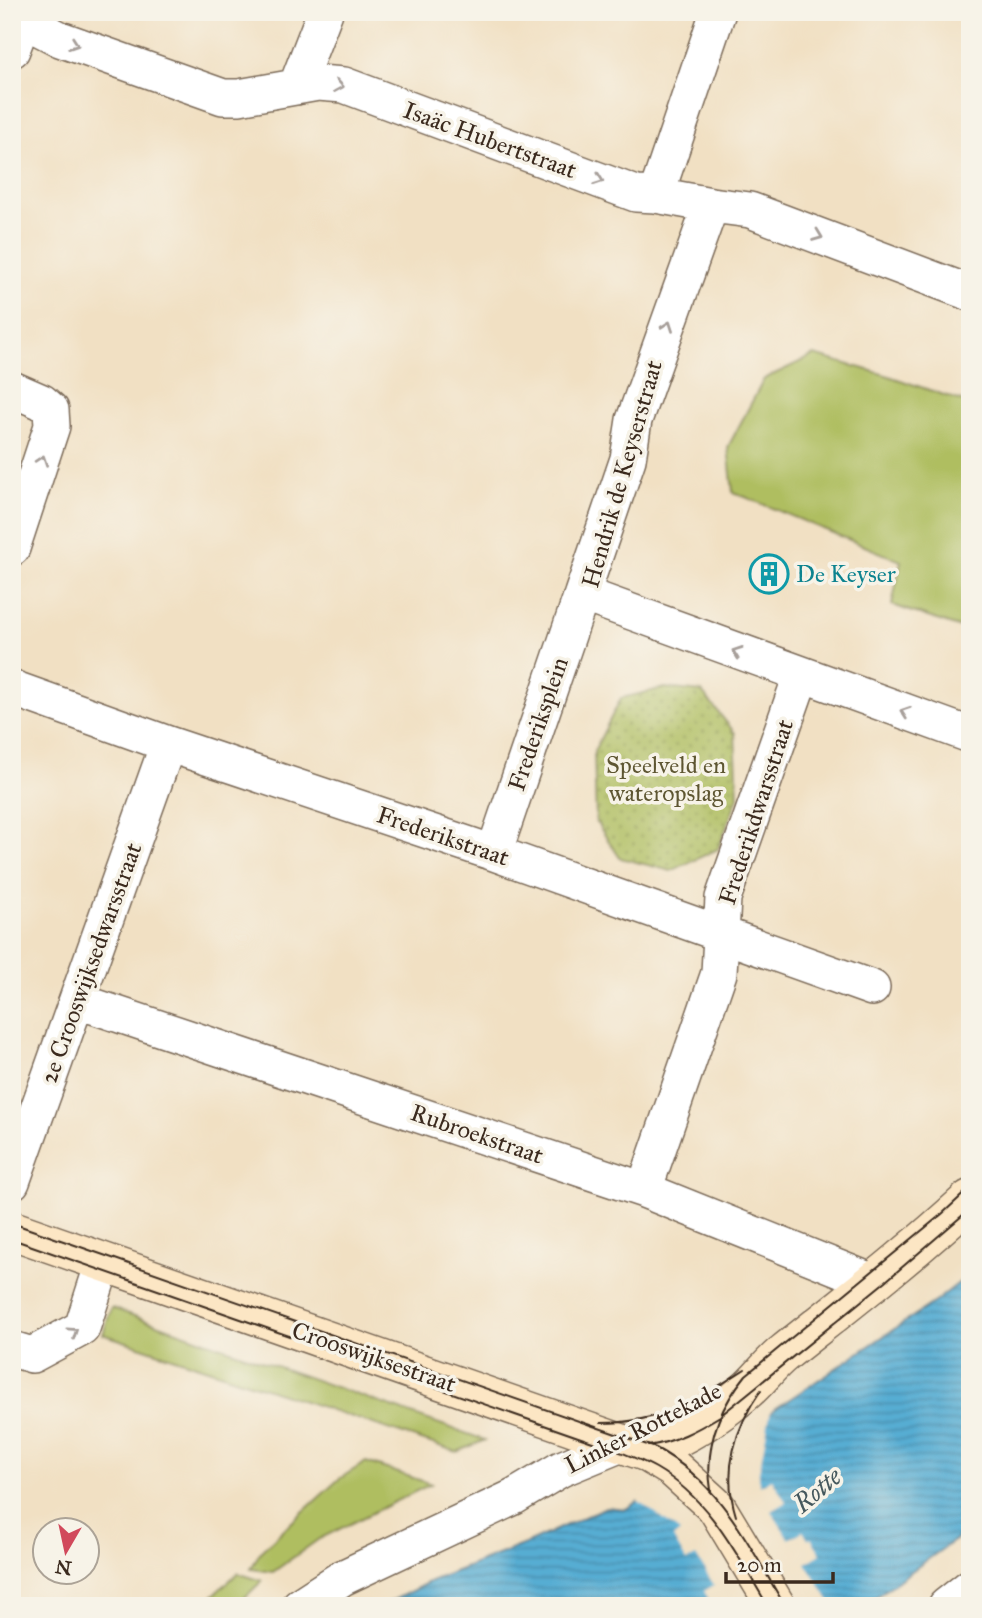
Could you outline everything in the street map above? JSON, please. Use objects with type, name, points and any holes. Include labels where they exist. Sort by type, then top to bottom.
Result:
[{"type":"street","points":[[296,87],[325,12]]},
{"type":"street","points":[[656,195],[718,12]]},
{"type":"street","name":"Isaäc Hubertstraat","points":[[16,28],[60,39],[223,97],[239,97],[318,83],[344,85],[636,194],[750,210],[970,293]]},
{"type":"street","name":"Hendrik de Keyserstraat","points":[[711,205],[634,420],[628,458],[582,594],[801,676],[970,735]]},
{"type":"street","points":[[12,389],[42,402],[51,410],[52,426],[12,548]]},
{"type":"street","name":"Frederiksplein","points":[[494,853],[582,594]]},
{"type":"street","name":"Frederikdwarsstraat","points":[[644,1190],[719,973],[723,898],[801,676]]},
{"type":"street","name":"Frederikstraat","points":[[12,688],[169,744],[494,853],[872,988]]},
{"type":"street","name":"2e Crooswijksedwarsstraat","points":[[12,1182],[25,1105],[78,1000],[169,744]]},
{"type":"street","name":"Rubroekstraat","points":[[78,1000],[644,1190],[863,1278],[870,1284]]},
{"type":"street","name":"Linker Rottekade","points":[[299,1606],[342,1578],[514,1497],[570,1489],[648,1455],[722,1412],[748,1390],[773,1362],[970,1199]]},
{"type":"street","name":"Crooswijksestraat","points":[[12,1230],[648,1455]]},
{"type":"street","points":[[12,1349],[32,1355],[82,1328],[103,1263]]},
{"type":"street","points":[[648,1455],[717,1508],[776,1606]]},
{"type":"street","points":[[946,1606],[970,1587]]},
{"type":"green space","points":[[814,355],[886,375],[970,404],[970,631],[892,605],[901,561],[733,492],[728,447],[764,379]]},
{"type":"green space","name":"Speelveld en wateropslag","points":[[665,688],[702,692],[735,733],[738,797],[718,849],[671,871],[620,858],[596,822],[594,751],[621,698]]},
{"type":"green space","points":[[111,1308],[485,1440],[457,1452],[103,1334]]},
{"type":"green space","points":[[366,1462],[431,1484],[319,1539],[273,1572],[251,1569],[260,1552],[282,1531],[339,1479]]},
{"type":"green space","points":[[238,1573],[262,1581],[236,1606],[201,1606]]},
{"type":"water","name":"Rotte","points":[[970,1274],[970,1529],[863,1606],[382,1606],[431,1581],[525,1544],[606,1507],[626,1509],[936,1301]]},
{"type":"pier","points":[[771,1409],[758,1477],[760,1486],[772,1479],[786,1502],[771,1511],[789,1539],[803,1531],[821,1554],[806,1563],[833,1606],[713,1606],[704,1591],[714,1585],[696,1556],[686,1561],[673,1538],[680,1532],[636,1499]]},
{"type":"tram line","points":[[711,1490],[710,1458],[716,1428],[728,1401],[746,1375],[970,1188]]},
{"type":"tram line","points":[[648,1446],[686,1435],[720,1416],[970,1209]]},
{"type":"tram line","points":[[12,1223],[656,1448],[699,1479],[716,1497],[745,1538],[785,1606]]},
{"type":"tram line","points":[[12,1239],[647,1463],[675,1481],[707,1512],[721,1529],[768,1606]]},
{"type":"tram line","points":[[601,1423],[642,1419],[677,1408],[745,1369]]},
{"type":"tram line","points":[[736,1516],[730,1483],[734,1450],[744,1419],[761,1390]]},
{"type":"place","name":"De Keyser","points":[[769,574]]}]
